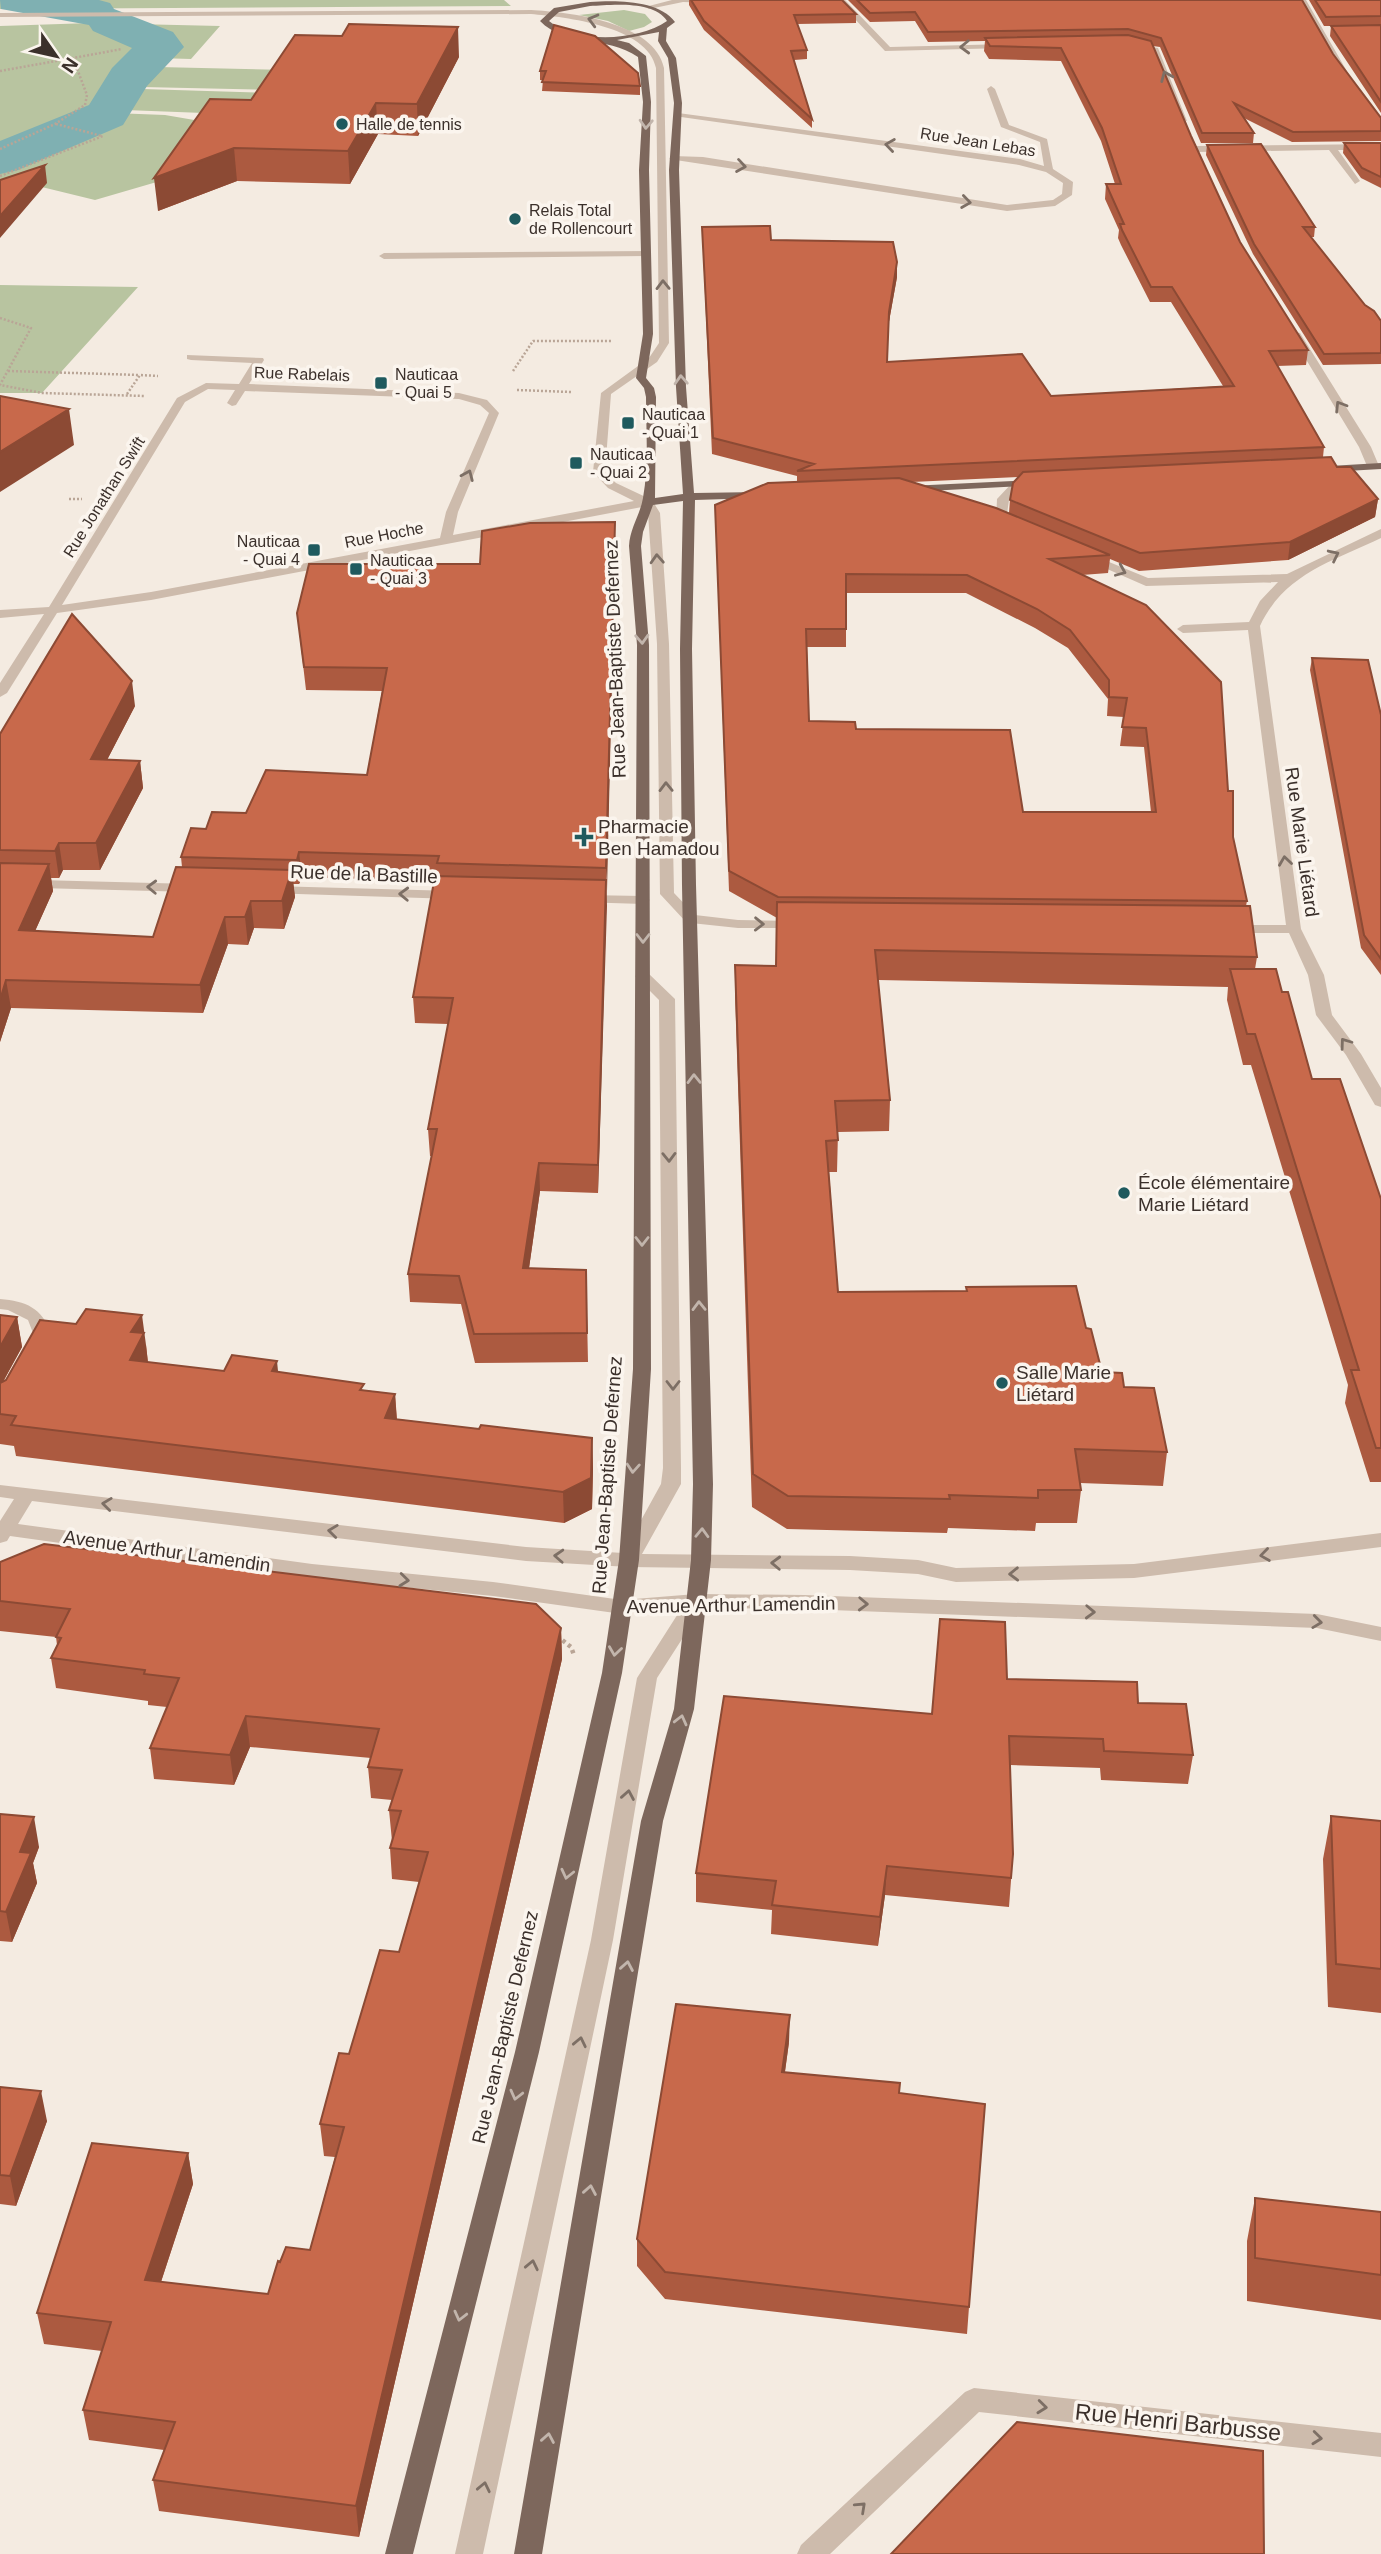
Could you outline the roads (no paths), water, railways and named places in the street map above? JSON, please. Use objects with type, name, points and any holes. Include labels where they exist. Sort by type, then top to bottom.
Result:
[{"type":"main road","points":[[607,3],[618,0]]},
{"type":"main road","points":[[598,38],[632,36],[664,29],[671,22],[669,15],[648,4],[607,3],[578,5],[551,13],[544,21],[546,25],[560,32],[598,38],[635,50],[642,56],[645,68],[648,334],[641,378],[649,388],[651,397],[649,502],[689,497],[773,495]]},
{"type":"main road","points":[[528,2554],[652,1821],[684,1709],[701,1560],[703,1484],[686,649],[689,497],[681,387],[673,159],[678,116],[672,58],[662,41],[664,29]]},
{"type":"main road","points":[[1314,470],[1377,466]]},
{"type":"main road","points":[[1341,469],[1381,478]]},
{"type":"main road","points":[[895,490],[1045,482]]},
{"type":"main road","name":"Rue Jean-Baptiste Defernez","points":[[399,2554],[527,2052],[612,1673],[629,1560],[642,1369],[643,645],[635,531],[649,502]]},
{"type":"street","points":[[648,4],[682,0],[723,3],[691,7],[669,15]]},
{"type":"street","points":[[827,1],[840,0],[888,49],[1021,46]]},
{"type":"street","points":[[1302,0],[1352,83]]},
{"type":"street","points":[[499,11],[544,21]]},
{"type":"street","points":[[0,15],[499,11],[551,13],[593,20],[632,36],[650,48],[658,58],[663,159],[660,205],[664,343],[653,360],[606,393],[600,472],[605,480],[620,491],[649,502],[654,513],[663,644],[667,894],[691,919],[738,924],[822,925]]},
{"type":"street","points":[[1322,31],[1334,30]]},
{"type":"street","points":[[1127,43],[1155,50],[1186,124]]},
{"type":"street","points":[[991,89],[1005,127],[1044,141],[1049,170]]},
{"type":"street","name":"Rue Jean Lebas","points":[[673,159],[702,160],[1007,208],[1055,203],[1067,195],[1068,182],[1049,170],[1020,162],[678,116]]},
{"type":"street","points":[[1191,137],[1202,161]]},
{"type":"street","points":[[1196,149],[1381,147]]},
{"type":"street","points":[[1332,148],[1355,181]]},
{"type":"street","points":[[384,256],[646,253]]},
{"type":"street","points":[[1288,323],[1377,466]]},
{"type":"street","points":[[191,357],[259,360],[232,403]]},
{"type":"street","name":"Rue Rabelais","points":[[181,400],[206,386],[459,396],[477,399],[489,405],[494,413],[452,512],[446,539]]},
{"type":"street","name":"Rue Jonathan Swift","points":[[0,693],[116,510],[181,400]]},
{"type":"street","points":[[1001,521],[1003,499],[1017,484]]},
{"type":"street","points":[[895,490],[944,502]]},
{"type":"street","name":"Rue Hoche","points":[[0,614],[53,610],[151,596],[649,502]]},
{"type":"street","points":[[1183,629],[1254,626],[1264,604],[1289,578],[1381,533]]},
{"type":"street","points":[[1073,551],[1146,582],[1289,578]]},
{"type":"street","name":"Rue Marie Liétard","points":[[1254,626],[1294,929],[1316,975],[1324,1015],[1353,1054],[1381,1101]]},
{"type":"street","points":[[0,883],[209,888]]},
{"type":"street","name":"Rue de la Bastille","points":[[251,890],[474,896]]},
{"type":"street","points":[[571,899],[643,900]]},
{"type":"street","points":[[1214,929],[1294,929]]},
{"type":"street","points":[[629,1560],[671,1484],[672,1468],[667,999],[643,976]]},
{"type":"street","points":[[0,1304],[12,1305],[36,1317],[42,1333],[30,1355]]},
{"type":"street","points":[[0,1491],[526,1554],[629,1560],[904,1566],[956,1575],[1134,1571],[1381,1540]]},
{"type":"street","points":[[1,1530],[27,1494]]},
{"type":"street","name":"Avenue Arthur Lamendin","points":[[1,1530],[312,1571],[493,1589],[622,1607],[696,1601],[804,1602],[1317,1621],[1381,1634]]},
{"type":"street","points":[[470,2554],[602,1940],[647,1678],[696,1601]]},
{"type":"street","name":"Rue Henri Barbusse","points":[[811,2554],[974,2400],[1381,2445]]},
{"type":"waterway","points":[[17,0],[94,12]]},
{"type":"waterway","points":[[0,159],[106,115],[124,84],[161,47],[157,42],[109,21]]},
{"type":"place","name":"Halle de tennis","points":[[342,124]]},
{"type":"place","name":"Relais Total de Rollencourt","points":[[515,219]]},
{"type":"place","name":"Nauticaa - Quai 5","points":[[381,383]]},
{"type":"place","name":"Nauticaa - Quai 1","points":[[628,423]]},
{"type":"place","name":"Nauticaa - Quai 2","points":[[576,463]]},
{"type":"place","name":"Nauticaa - Quai 4","points":[[314,550]]},
{"type":"place","name":"Nauticaa - Quai 3","points":[[356,569]]},
{"type":"place","name":"Pharmacie Ben Hamadou","points":[[584,837]]},
{"type":"place","name":"École élémentaire Marie Liétard","points":[[1124,1193]]},
{"type":"place","name":"Salle Marie Liétard","points":[[1002,1383]]}]
